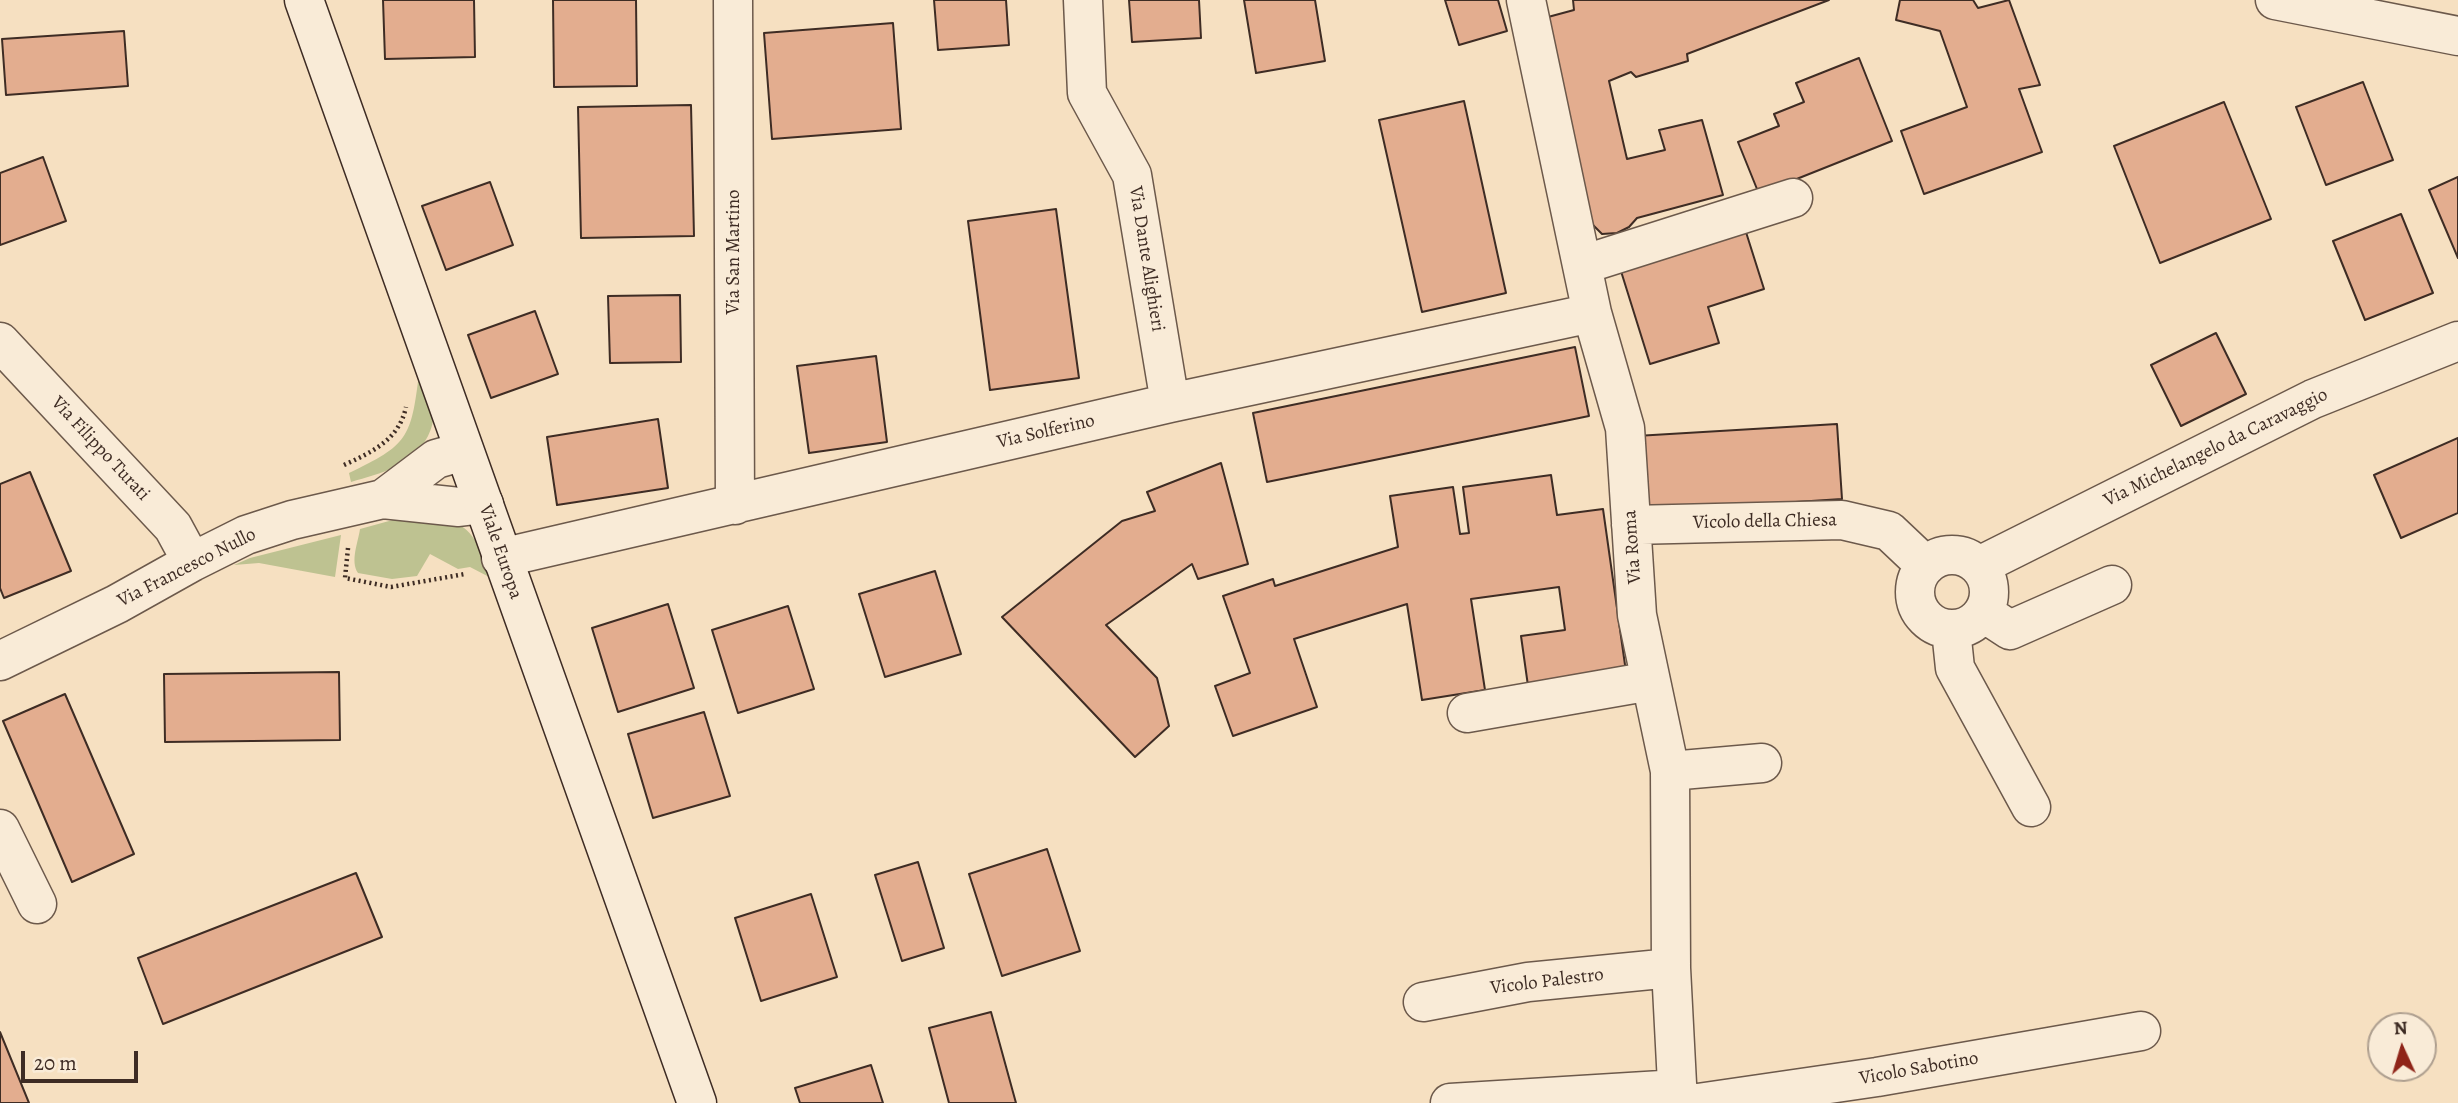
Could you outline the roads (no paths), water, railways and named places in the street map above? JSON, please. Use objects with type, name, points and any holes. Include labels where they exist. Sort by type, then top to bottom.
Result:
[{"type":"street","name":"Viale Europa","points":[[304,0],[484,505],[486,566],[697,1103]]},
{"type":"street","name":"Via San Martino","points":[[733,0],[735,505]]},
{"type":"street","name":"Via Dante Alighieri","points":[[1083,0],[1087,93],[1132,175],[1170,403]]},
{"type":"street","name":"Via Roma","points":[[1525,0],[1592,313],[1625,428],[1637,615],[1670,771],[1671,968],[1684,1098]]},
{"type":"street","points":[[2275,0],[2458,36]]},
{"type":"street","points":[[1582,265],[1793,198]]},
{"type":"street","name":"Via Solferino","points":[[486,566],[1170,403],[1592,313]]},
{"type":"street","name":"Via Michelangelo da Caravaggio","points":[[1979,566],[2314,399],[2458,341]]},
{"type":"street","name":"Via Filippo Turati","points":[[0,342],[173,527],[192,562]]},
{"type":"street","name":"Via Francesco Nullo","points":[[383,499],[436,459],[464,451]]},
{"type":"street","name":"Via Francesco Nullo","points":[[0,661],[117,604],[192,562],[246,536],[292,520],[383,499],[458,507],[484,505]]},
{"type":"street","name":"Vicolo della Chiesa","points":[[1631,525],[1842,520],[1889,531],[1926,566]]},
{"type":"street","points":[[2031,807],[1955,668],[1967,622],[1989,601],[1990,589],[1986,576],[1970,559],[1959,555],[1935,558],[1919,575],[1915,600],[1928,621],[1939,628],[1967,622],[2010,630],[2112,585]]},
{"type":"street","points":[[1467,713],[1651,681]]},
{"type":"street","points":[[1670,771],[1762,763]]},
{"type":"street","points":[[0,829],[37,904]]},
{"type":"street","name":"Vicolo Palestro","points":[[1423,1002],[1528,982],[1671,968]]},
{"type":"street","name":"Vicolo Sabotino","points":[[1450,1103],[1684,1098],[1877,1077],[2141,1031]]}]
